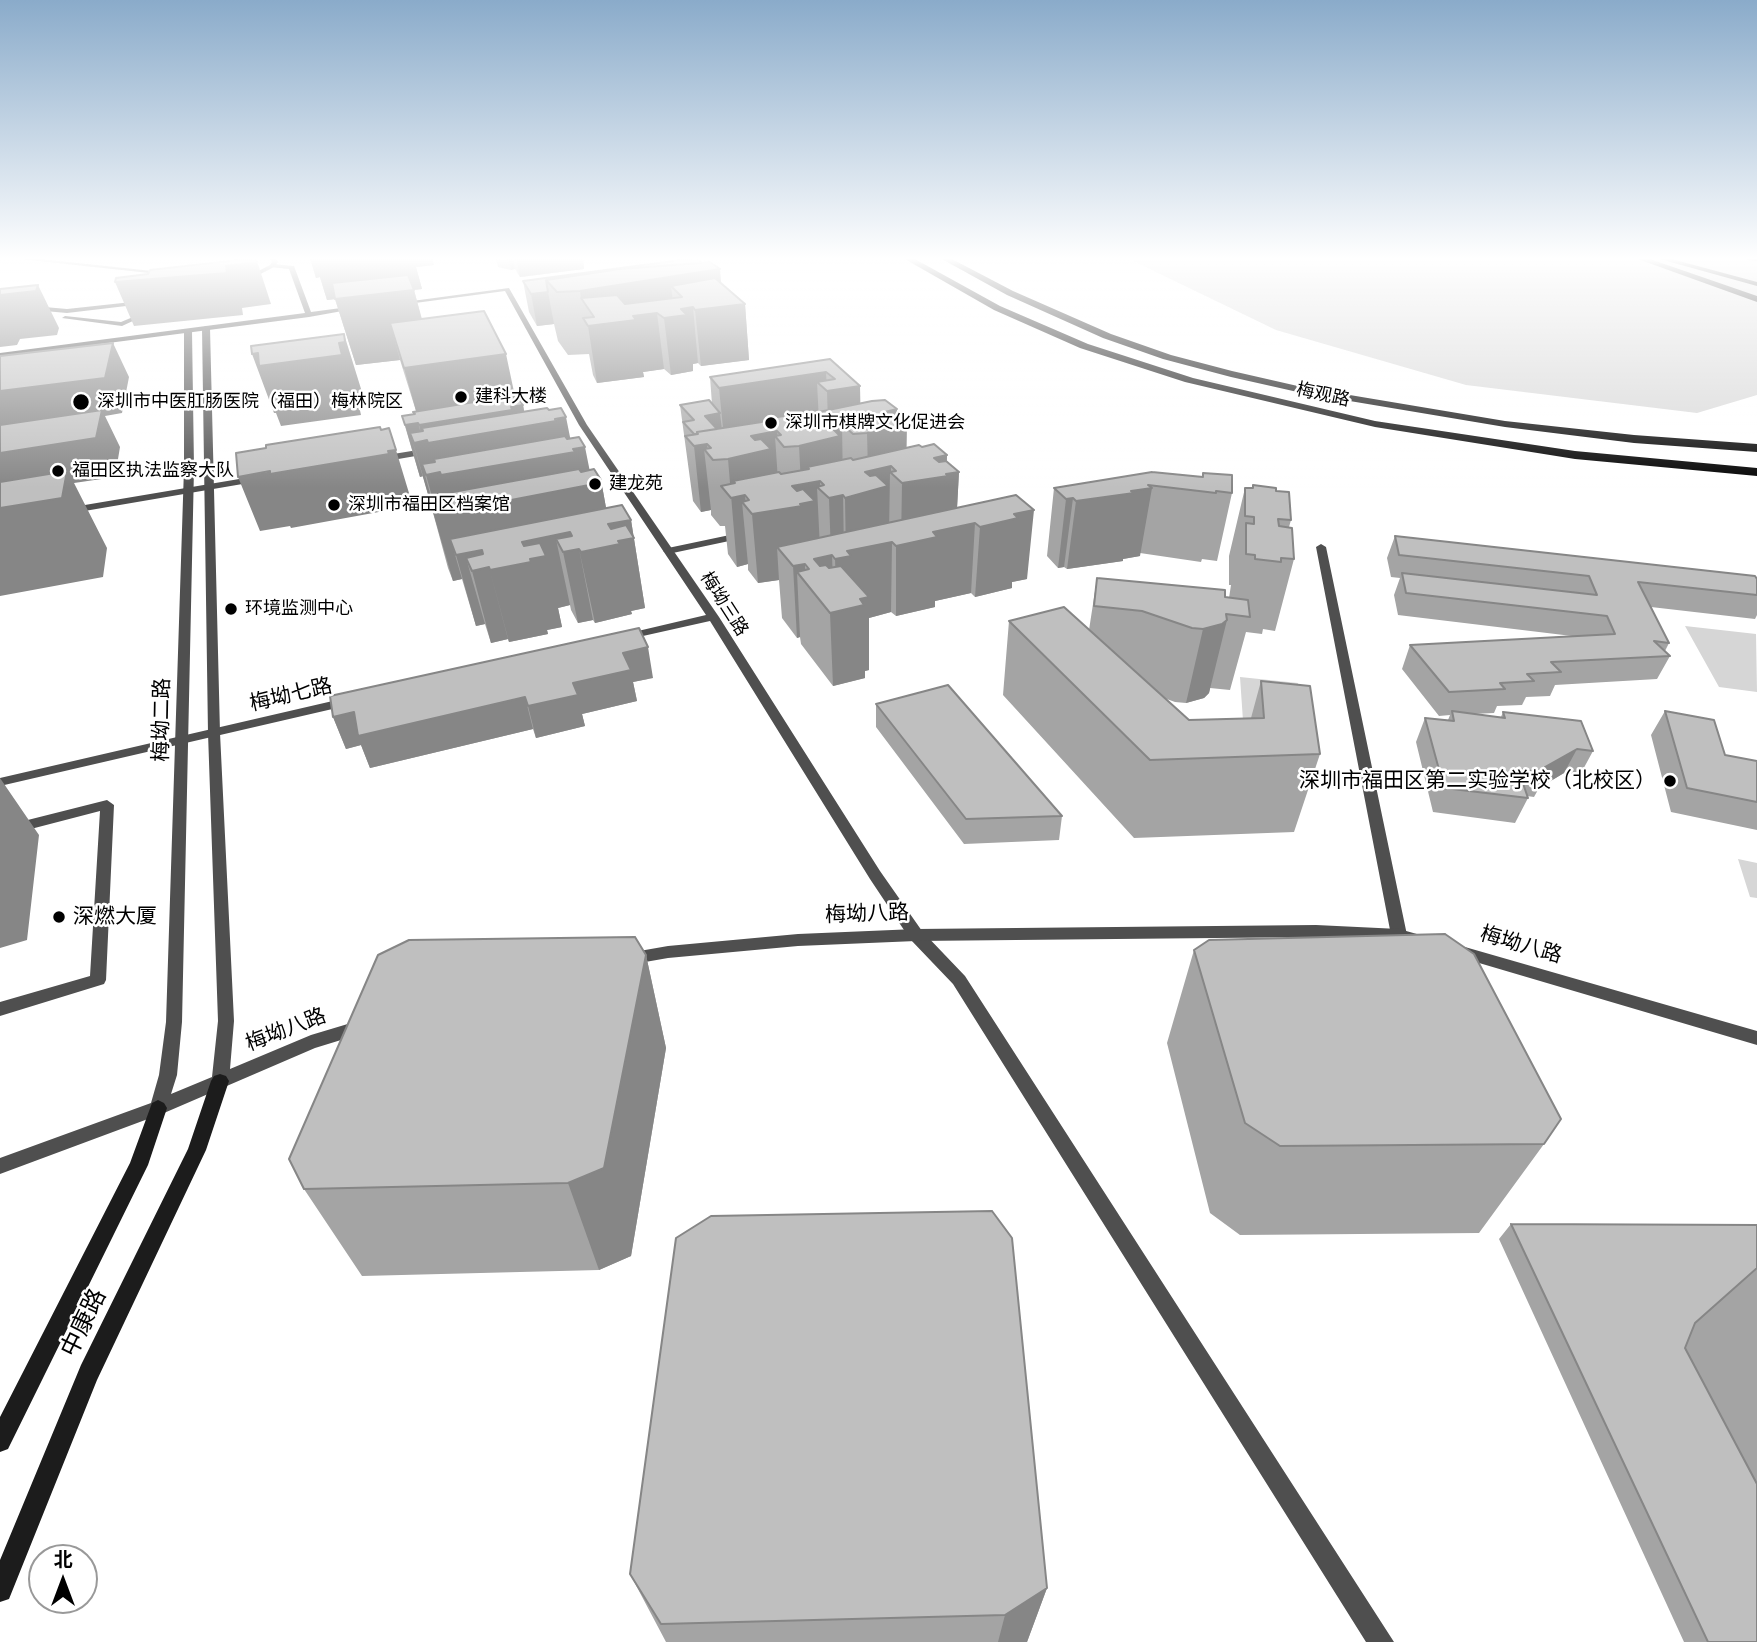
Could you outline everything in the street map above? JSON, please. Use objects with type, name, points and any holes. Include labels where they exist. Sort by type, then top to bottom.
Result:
[{"type":"highway","name":"梅观路","points":[[1057,335],[1083,346],[1189,380],[1375,424],[1575,455],[1757,471]]},
{"type":"highway","name":"梅观路","points":[[1104,335],[1167,357],[1302,390],[1506,424],[1634,439],[1757,448]]},
{"type":"main road","name":"中康路","points":[[0,1590],[89,1373],[197,1150],[220,1081]]},
{"type":"main road","name":"中康路","points":[[0,1441],[139,1165],[158,1108]]},
{"type":"street","points":[[124,335],[125,339]]},
{"type":"street","points":[[0,355],[159,335]]},
{"type":"street","name":"梅坳二路","points":[[158,1108],[168,1075],[174,1022],[187,491],[188,335]]},
{"type":"street","points":[[206,335],[215,733],[226,1021],[226,1050],[220,1081]]},
{"type":"street","name":"梅坳三路","points":[[532,335],[583,425],[713,617],[875,875],[916,936],[959,980],[1381,1642]]},
{"type":"street","points":[[569,427],[583,425]]},
{"type":"street","points":[[364,462],[446,448]]},
{"type":"street","points":[[50,514],[268,478]]},
{"type":"street","points":[[668,551],[761,532]]},
{"type":"street","points":[[1321,547],[1399,934]]},
{"type":"street","points":[[607,641],[713,617]]},
{"type":"street","name":"梅坳七路","points":[[0,782],[366,697]]},
{"type":"street","points":[[0,832],[107,805],[98,979],[0,1009]]},
{"type":"street","name":"梅坳八路","points":[[615,961],[668,952],[798,940],[916,936],[1303,932],[1399,934],[1659,1007],[1757,1038]]},
{"type":"street","name":"梅坳八路","points":[[0,1166],[158,1108],[311,1042],[380,1022]]},
{"type":"shaded area","points":[[1292,335],[1757,335],[1757,395],[1697,413],[1466,385]]},
{"type":"shaded area","points":[[1685,626],[1756,634],[1757,692],[1719,687]]},
{"type":"shaded area","points":[[1240,677],[1298,683],[1308,757],[1245,750]]},
{"type":"shaded area","points":[[1738,859],[1757,863],[1757,898],[1750,897]]},
{"type":"building","points":[[339,335],[344,335],[345,342],[339,343],[342,355],[259,366],[258,353],[252,354],[251,346]]},
{"type":"building","points":[[394,335],[496,335],[506,354],[404,368]]},
{"type":"building","points":[[113,343],[105,378],[0,391],[0,356]]},
{"type":"building","points":[[830,359],[860,386],[827,391],[817,382],[835,379],[826,372],[719,388],[710,377]]},
{"type":"building","points":[[518,397],[523,405],[511,407],[512,410],[419,425],[405,425],[402,416],[415,414],[413,412]]},
{"type":"building","points":[[709,400],[720,413],[705,416],[717,429],[694,434],[683,422],[694,420],[680,405]]},
{"type":"building","points":[[885,400],[897,409],[885,412],[889,415],[895,414],[907,424],[853,434],[842,424],[849,423],[844,419],[819,424],[823,428],[830,426],[840,436],[784,447],[775,436],[781,435],[777,431],[751,436],[755,440],[761,439],[771,449],[713,460],[704,449],[711,448],[707,444],[694,446],[685,436],[768,421],[766,419]]},
{"type":"building","points":[[561,408],[566,417],[428,443],[427,440],[414,443],[410,433],[423,431],[422,428]]},
{"type":"building","points":[[102,410],[96,438],[0,453],[0,425]]},
{"type":"building","points":[[380,427],[381,430],[389,428],[396,450],[388,451],[389,454],[238,477],[236,453],[266,448],[266,445]]},
{"type":"building","points":[[565,436],[567,439],[579,437],[585,447],[573,449],[575,452],[441,475],[440,472],[426,475],[422,464],[435,462],[434,459]]},
{"type":"building","points":[[934,444],[947,455],[934,458],[939,462],[946,461],[959,472],[902,483],[890,472],[896,471],[891,466],[865,472],[870,476],[876,475],[888,486],[845,498],[843,495],[829,498],[817,487],[824,485],[820,481],[792,486],[797,491],[803,489],[815,501],[800,504],[802,506],[752,514],[742,502],[749,500],[745,495],[731,498],[721,486],[735,483],[733,481]]},
{"type":"building","points":[[579,469],[581,472],[594,469],[601,480],[588,483],[589,485],[449,512],[448,509],[433,512],[429,500],[443,497],[442,494]]},
{"type":"building","points":[[67,471],[62,498],[0,508],[0,482]]},
{"type":"building","points":[[1152,472],[1203,477],[1203,473],[1232,475],[1232,493],[1148,485],[1152,488],[1076,501],[1073,498],[1066,499],[1054,488]]},
{"type":"building","points":[[1253,485],[1289,492],[1291,520],[1278,519],[1279,526],[1292,528],[1294,559],[1281,558],[1281,562],[1255,559],[1255,555],[1246,554],[1246,523],[1254,524],[1254,517],[1245,516],[1245,488],[1253,488]]},
{"type":"building","points":[[1016,495],[1034,510],[1014,514],[1018,518],[980,527],[975,523],[933,532],[937,537],[896,546],[892,542],[847,551],[851,556],[835,559],[832,555],[814,559],[820,566],[841,566],[869,597],[860,599],[864,605],[830,613],[797,572],[809,569],[805,564],[793,566],[777,547]]},
{"type":"building","points":[[622,505],[631,520],[608,524],[611,529],[626,525],[634,538],[618,541],[620,544],[581,552],[579,549],[563,552],[556,539],[572,536],[570,532],[522,542],[524,546],[540,543],[546,556],[530,559],[531,562],[472,571],[466,558],[483,554],[482,550],[456,555],[450,539]]},
{"type":"building","points":[[1395,536],[1755,576],[1757,595],[1638,582],[1669,643],[1654,641],[1670,656],[1551,662],[1561,672],[1527,674],[1534,681],[1500,683],[1505,689],[1449,692],[1410,645],[1615,634],[1607,616],[1406,593],[1402,573],[1597,595],[1589,576],[1399,555]]},
{"type":"building","points":[[1097,578],[1225,590],[1225,597],[1248,600],[1250,617],[1226,614],[1227,620],[1222,624],[1203,629],[1192,628],[1142,611],[1094,606]]},
{"type":"building","points":[[1064,607],[1189,720],[1264,718],[1261,681],[1310,686],[1320,754],[1150,760],[1009,621]]},
{"type":"building","points":[[639,628],[648,647],[623,653],[631,670],[573,683],[578,695],[528,706],[525,697],[358,736],[354,712],[333,717],[330,696]]},
{"type":"building","points":[[948,685],[1062,816],[966,819],[876,704]]},
{"type":"building","points":[[1452,711],[1505,718],[1503,712],[1581,721],[1593,751],[1577,749],[1545,767],[1547,773],[1518,769],[1528,798],[1444,788],[1425,718],[1454,721]]},
{"type":"building","points":[[1665,711],[1714,720],[1725,755],[1757,761],[1757,802],[1687,788]]},
{"type":"building","points":[[1445,934],[1474,954],[1561,1119],[1544,1144],[1280,1146],[1245,1123],[1194,950],[1209,940]]},
{"type":"building","points":[[635,937],[646,955],[604,1168],[568,1183],[304,1189],[289,1159],[378,955],[409,940]]},
{"type":"building","points":[[992,1211],[1012,1238],[1047,1588],[1005,1615],[661,1624],[630,1574],[676,1238],[711,1216]]},
{"type":"building","points":[[1511,1224],[1757,1225],[1757,1268],[1695,1323],[1685,1348],[1757,1484],[1757,1642],[1708,1642]]},
{"type":"place","name":"建科大楼","points":[[461,397]]},
{"type":"place","name":"深圳市中医肛肠医院（福田）梅林院区","points":[[81,402]]},
{"type":"place","name":"深圳市棋牌文化促进会","points":[[771,423]]},
{"type":"place","name":"福田区执法监察大队","points":[[58,471]]},
{"type":"place","name":"建龙苑","points":[[595,484]]},
{"type":"place","name":"深圳市福田区档案馆","points":[[334,505]]},
{"type":"place","name":"环境监测中心","points":[[231,609]]},
{"type":"place","name":"深圳市福田区第二实验学校（北校区）","points":[[1670,781]]},
{"type":"place","name":"深燃大厦","points":[[59,917]]}]
